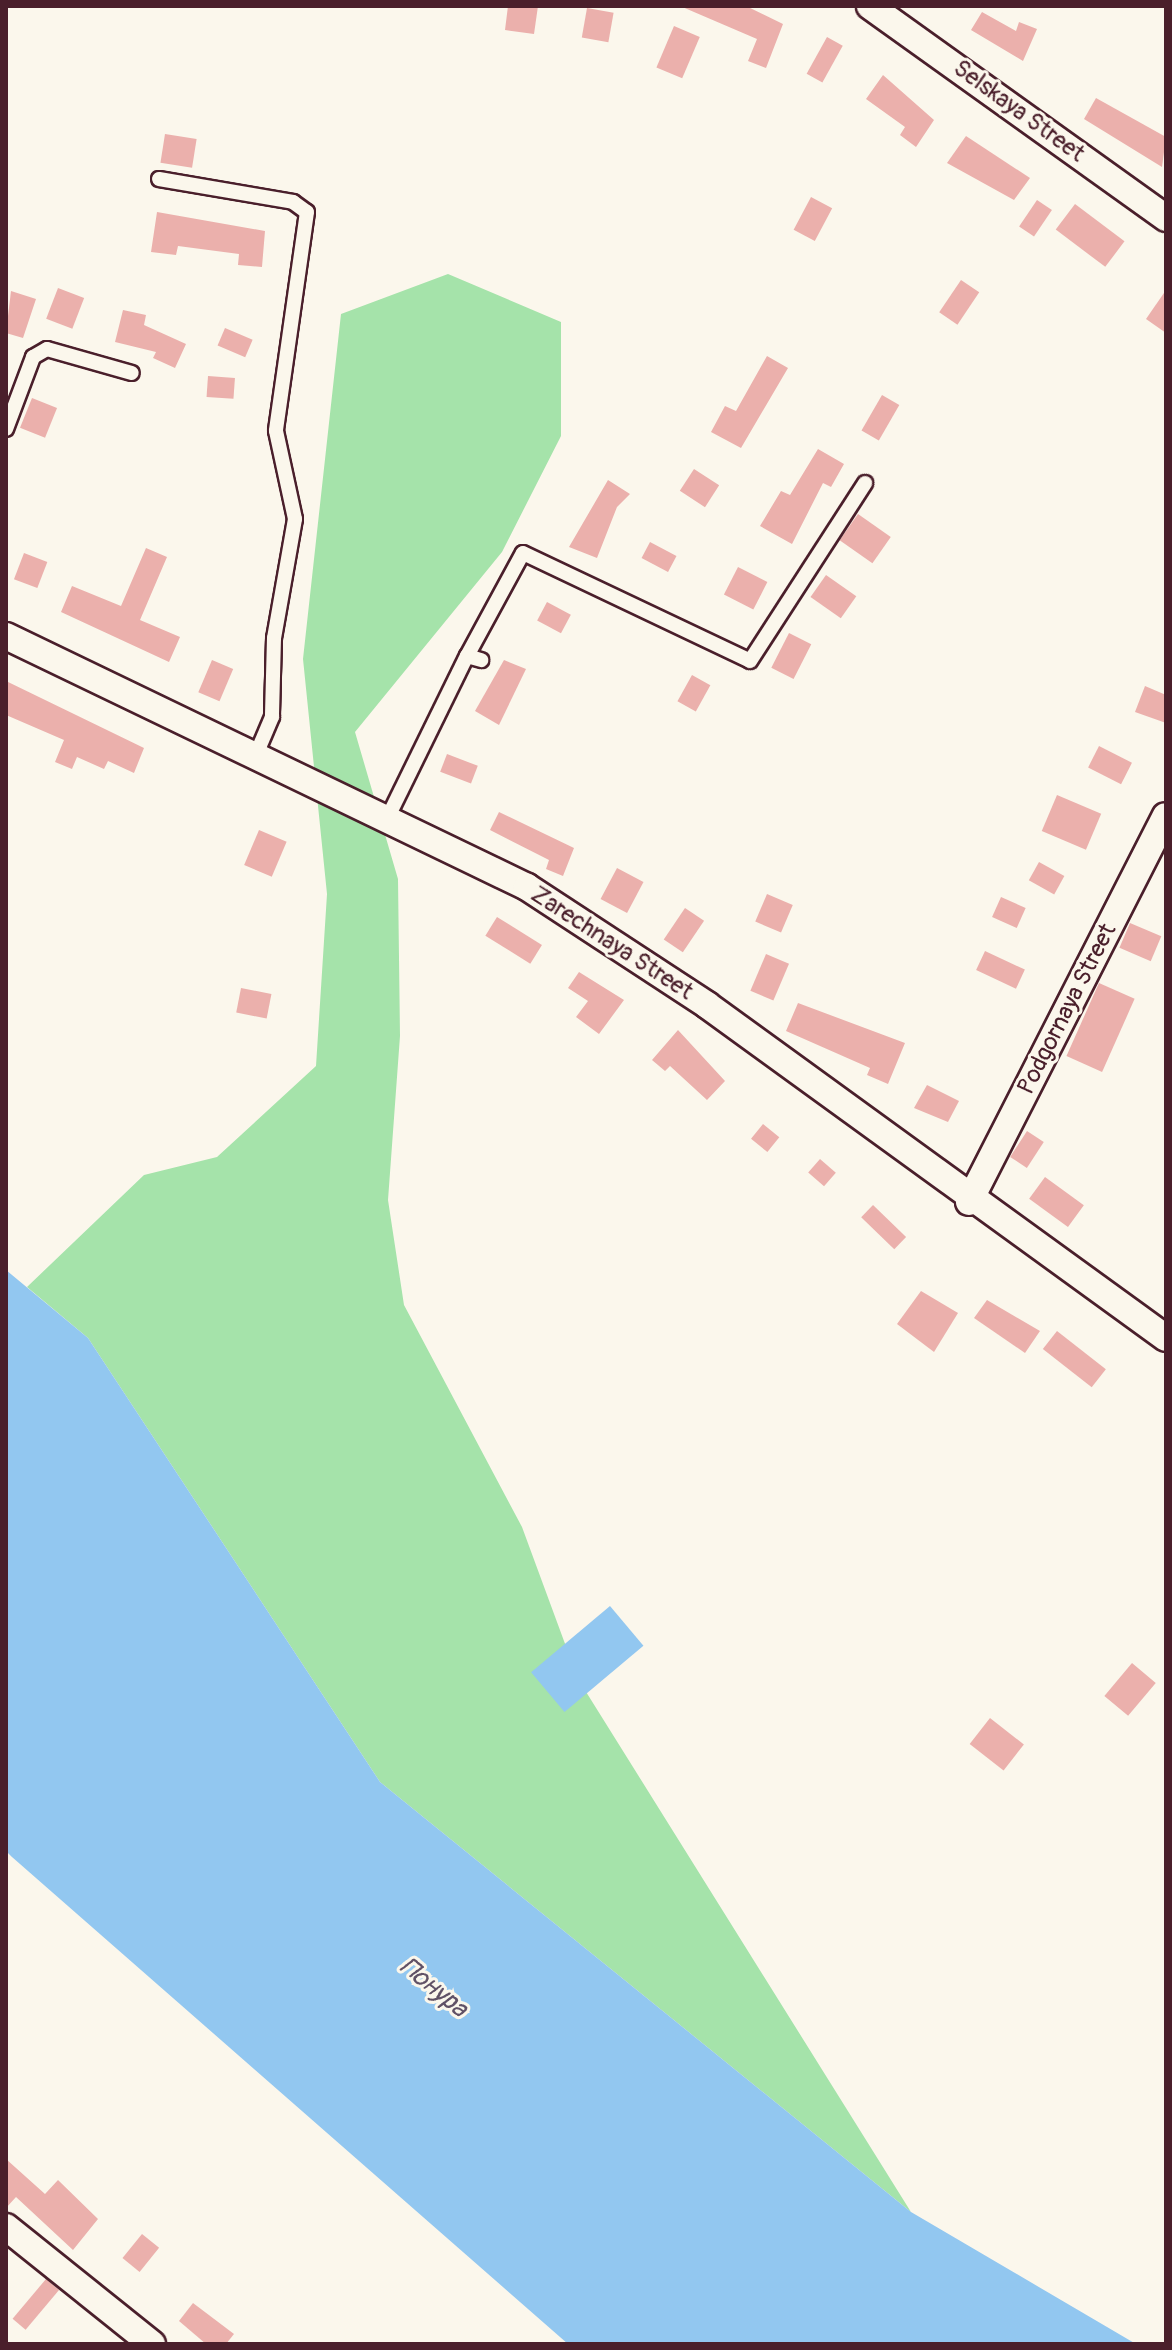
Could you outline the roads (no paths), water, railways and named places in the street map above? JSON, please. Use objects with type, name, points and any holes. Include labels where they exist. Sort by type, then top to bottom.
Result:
[{"type":"street","name":"Selskaya Street","points":[[870,6],[1166,218]]},
{"type":"street","name":"Zarechnaya Street","points":[[6,636],[527,887],[707,1005],[969,1202],[1166,1338]]},
{"type":"street","name":"Podgornaya Street","points":[[969,1202],[1166,816]]},
{"type":"street","points":[[6,2227],[152,2344]]},
{"type":"lane","points":[[159,179],[293,202],[307,212],[276,431],[295,519],[274,638],[272,717],[255,757]]},
{"type":"lane","points":[[6,429],[33,357],[47,349],[132,373]]},
{"type":"lane","points":[[386,821],[474,658],[523,553],[750,661],[865,483]]},
{"type":"water","name":"Понура","points":[[6,1270],[88,1338],[380,1782],[911,2212],[1136,2344],[568,2344],[12,1857],[6,1851]]},
{"type":"water","points":[[610,1606],[643,1646],[565,1712],[531,1672]]}]
